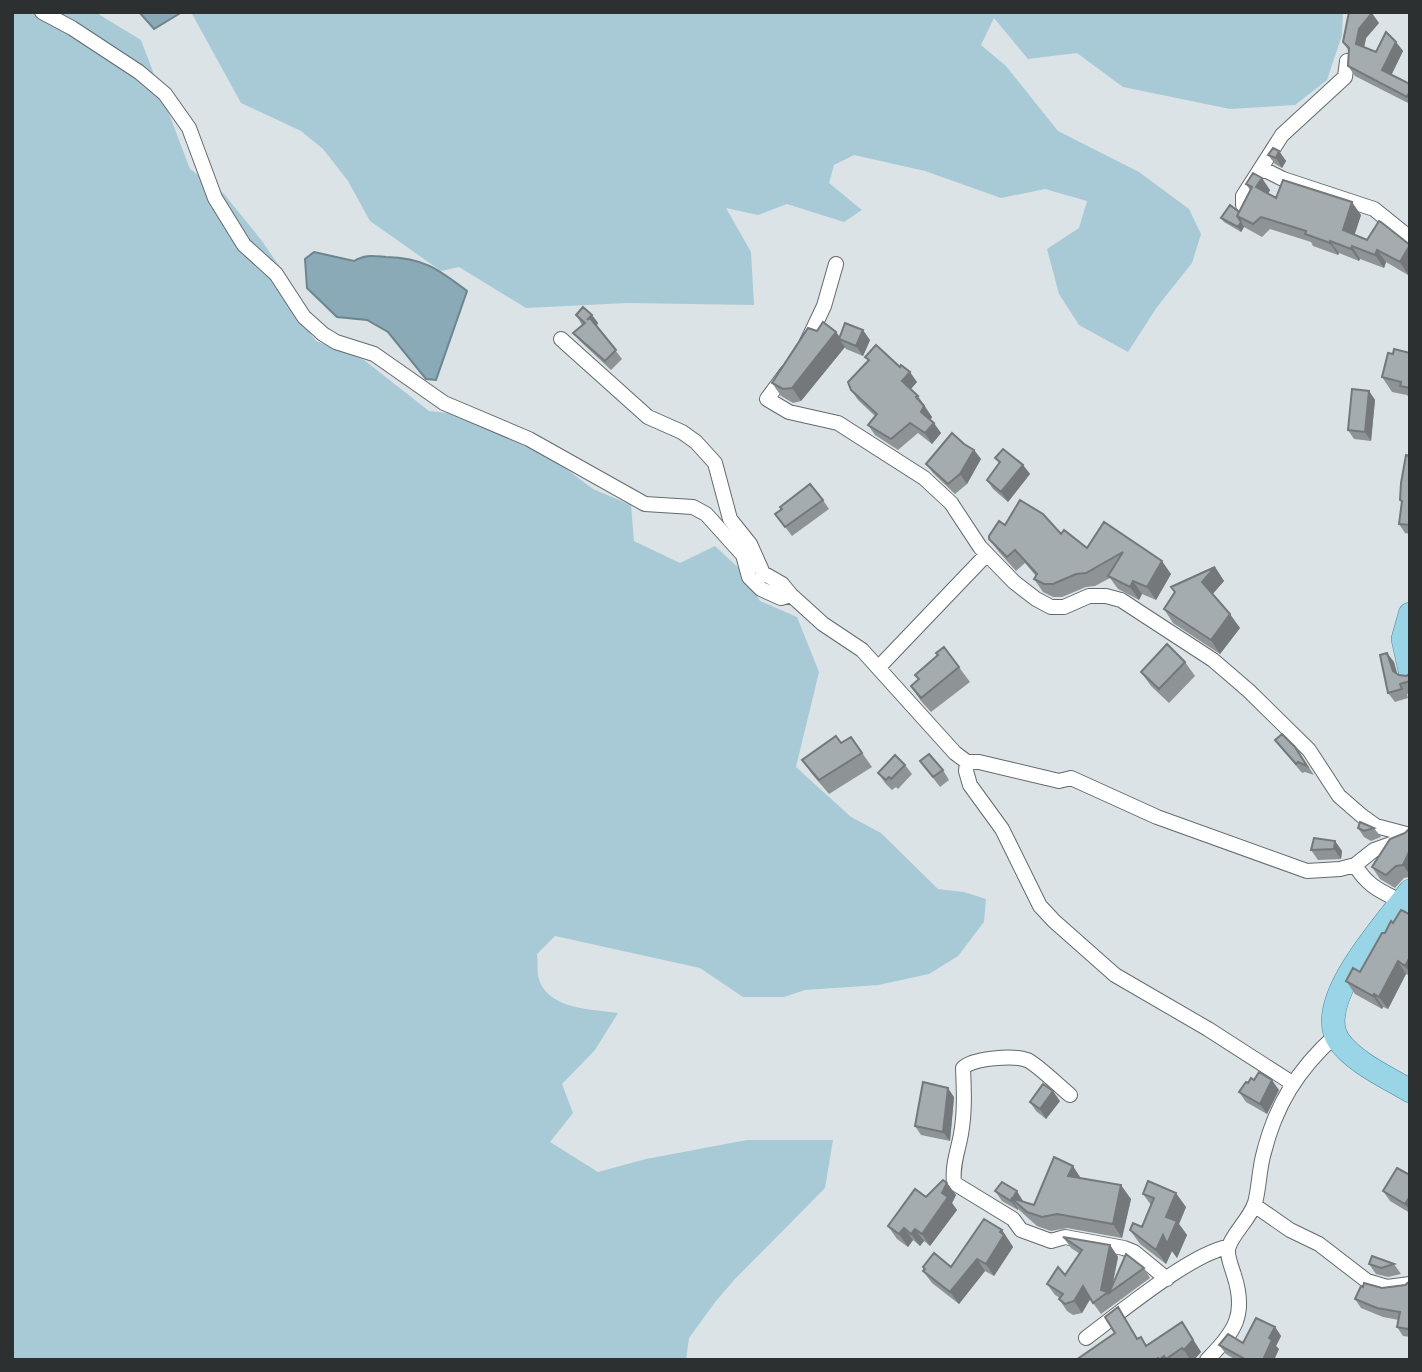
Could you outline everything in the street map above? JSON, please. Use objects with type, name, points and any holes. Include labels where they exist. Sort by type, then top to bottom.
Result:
[{"type":"main road","points":[[1410,614],[1403,639],[1410,671]]},
{"type":"main road","points":[[1407,900],[1377,931],[1348,974],[1332,1018],[1333,1029],[1340,1043],[1358,1058],[1410,1091]]},
{"type":"street","points":[[42,12],[139,72],[165,94],[189,128],[215,198],[244,245],[276,274],[304,317],[323,334],[336,342],[374,355],[443,403],[529,439],[645,504],[693,507],[706,514],[743,555],[750,577],[761,589],[781,598],[791,595]]},
{"type":"street","points":[[1242,205],[1243,196],[1282,135],[1345,76],[1347,61]]},
{"type":"street","points":[[1261,169],[1374,209],[1410,238]]},
{"type":"street","points":[[836,264],[824,306],[812,332],[797,359],[767,399],[789,412],[838,423],[924,478],[951,503],[987,554],[1014,582],[1036,599],[1051,607],[1064,607],[1089,596],[1106,596],[1121,600],[1213,660],[1249,691],[1308,750],[1339,796],[1376,826],[1410,836]]},
{"type":"street","points":[[561,339],[648,417],[682,432],[705,452],[715,463],[720,476],[730,520],[750,544],[763,573],[782,584],[823,624],[862,650],[955,753],[967,762],[979,762],[1059,781],[1071,778],[1157,817],[1307,871],[1340,869],[1355,865],[1374,850],[1410,836]]},
{"type":"street","points":[[879,667],[987,554]]},
{"type":"street","points":[[967,762],[965,771],[970,785],[1002,830],[1040,906],[1054,921],[1115,975],[1208,1029],[1292,1083]]},
{"type":"street","points":[[1355,865],[1370,885],[1407,900]]},
{"type":"street","points":[[1086,1338],[1167,1279],[1212,1251],[1228,1247],[1254,1205],[1270,1128],[1292,1083],[1336,1035]]},
{"type":"street","points":[[1070,1096],[1028,1060],[985,1059],[969,1063],[963,1068],[965,1106],[954,1160],[954,1183],[1013,1219],[1021,1230],[1051,1241],[1065,1237],[1124,1248],[1134,1252],[1167,1279]]},
{"type":"street","points":[[1254,1205],[1290,1230],[1319,1244],[1367,1281],[1387,1287],[1410,1284]]},
{"type":"street","points":[[1207,1360],[1237,1321],[1241,1303],[1228,1247]]},
{"type":"shaded area","points":[[12,12],[95,12],[141,40],[190,169],[224,194],[262,241],[284,273],[290,308],[316,341],[364,360],[429,411],[449,413],[534,445],[593,489],[631,505],[634,541],[680,563],[715,546],[744,573],[760,601],[797,617],[819,672],[796,767],[851,817],[881,833],[938,889],[964,892],[986,899],[984,922],[958,956],[929,974],[878,985],[805,990],[784,997],[743,997],[700,968],[555,936],[537,954],[538,976],[550,996],[571,1006],[618,1013],[595,1050],[562,1084],[573,1113],[550,1142],[598,1172],[646,1159],[747,1140],[833,1140],[825,1188],[716,1301],[689,1338],[686,1360],[12,1360]]},
{"type":"shaded area","points":[[139,12],[182,12],[154,29]]},
{"type":"shaded area","points":[[191,12],[1343,12],[1342,35],[1327,80],[1295,105],[1230,109],[1123,87],[1077,53],[1028,59],[994,18],[981,45],[1006,66],[1058,131],[1139,172],[1189,209],[1201,234],[1192,263],[1157,307],[1128,352],[1079,325],[1059,294],[1047,249],[1079,228],[1087,201],[1045,189],[1001,198],[925,171],[854,155],[834,165],[829,183],[862,210],[844,222],[787,204],[758,215],[726,208],[751,252],[754,305],[627,303],[526,308],[459,267],[441,271],[370,221],[348,181],[323,149],[301,131],[241,103]]},
{"type":"shaded area","points":[[314,252],[354,261],[370,256],[421,262],[467,291],[436,380],[426,379],[388,332],[367,320],[337,317],[307,288],[305,259]]},
{"type":"building","points":[[1349,12],[1372,13],[1359,29],[1356,44],[1376,52],[1386,32],[1396,42],[1382,70],[1410,84],[1407,97],[1348,66],[1349,48],[1343,42]]},
{"type":"building","points":[[1273,148],[1279,151],[1276,158],[1268,155]]},
{"type":"building","points":[[1253,173],[1262,178],[1256,187],[1276,198],[1283,180],[1352,202],[1343,230],[1367,240],[1379,221],[1410,245],[1400,262],[1377,250],[1375,255],[1352,246],[1351,249],[1261,217],[1253,224],[1237,216],[1252,187],[1246,184]]},
{"type":"building","points":[[1230,205],[1239,212],[1237,216],[1241,222],[1238,227],[1221,218]]},
{"type":"building","points":[[583,307],[592,315],[587,320],[590,318],[616,350],[605,361],[573,333],[585,323],[576,315]]},
{"type":"building","points":[[823,322],[836,332],[792,388],[783,389],[772,383],[808,328],[817,331]]},
{"type":"building","points":[[845,323],[863,330],[856,346],[839,339]]},
{"type":"building","points":[[876,345],[900,367],[901,365],[910,372],[902,381],[918,396],[916,397],[924,406],[921,412],[934,423],[925,433],[910,423],[891,439],[868,425],[877,414],[851,390],[848,382],[869,360],[865,357]]},
{"type":"building","points":[[1394,349],[1410,353],[1410,388],[1400,386],[1401,382],[1382,377],[1388,353],[1393,354]]},
{"type":"building","points":[[1352,389],[1369,391],[1365,432],[1348,430]]},
{"type":"building","points":[[952,433],[974,450],[960,474],[948,484],[926,464]]},
{"type":"building","points":[[1003,449],[1023,465],[1001,492],[987,480],[1000,462],[995,458]]},
{"type":"building","points":[[1406,455],[1410,456],[1410,525],[1399,524],[1401,483]]},
{"type":"building","points":[[810,484],[823,500],[785,527],[775,514]]},
{"type":"building","points":[[1020,500],[1043,514],[1061,534],[1064,530],[1087,548],[1104,522],[1162,561],[1147,587],[1133,581],[1130,587],[1108,576],[1123,552],[1086,573],[1076,574],[1053,584],[1044,584],[1034,579],[1037,574],[1015,550],[1007,557],[989,539],[999,521],[1005,525]]},
{"type":"building","points":[[1215,567],[1202,582],[1230,614],[1211,640],[1164,609],[1175,592],[1171,587]]},
{"type":"building","points":[[1167,644],[1185,662],[1159,689],[1141,672]]},
{"type":"building","points":[[944,647],[959,667],[921,698],[911,686],[919,679],[915,675]]},
{"type":"building","points":[[1387,653],[1393,671],[1399,675],[1410,674],[1410,681],[1400,684],[1402,689],[1388,693],[1380,655]]},
{"type":"building","points":[[1282,734],[1295,747],[1307,766],[1298,762],[1296,764],[1275,740]]},
{"type":"building","points":[[836,736],[841,743],[851,737],[862,753],[819,780],[802,760]]},
{"type":"building","points":[[929,754],[943,770],[933,777],[920,761]]},
{"type":"building","points":[[895,755],[905,765],[891,779],[889,777],[886,780],[878,773]]},
{"type":"building","points":[[1360,822],[1374,828],[1364,831],[1358,828]]},
{"type":"building","points":[[1410,828],[1410,850],[1403,865],[1396,866],[1386,875],[1372,867],[1390,839]]},
{"type":"building","points":[[1314,838],[1335,841],[1334,849],[1311,850]]},
{"type":"building","points":[[1401,910],[1409,914],[1410,912],[1410,957],[1405,966],[1398,961],[1379,997],[1374,994],[1373,996],[1346,981],[1353,968],[1360,972],[1382,933],[1385,933]]},
{"type":"building","points":[[1259,1072],[1272,1080],[1260,1104],[1239,1092],[1251,1078],[1254,1080]]},
{"type":"building","points":[[923,1082],[948,1088],[943,1132],[915,1126]]},
{"type":"building","points":[[1043,1084],[1053,1091],[1040,1109],[1030,1102]]},
{"type":"building","points":[[1054,1157],[1073,1166],[1068,1176],[1121,1185],[1113,1224],[1057,1214],[1042,1217],[1027,1212],[1011,1198],[1034,1205]]},
{"type":"building","points":[[1397,1168],[1410,1175],[1410,1196],[1405,1204],[1383,1191]]},
{"type":"building","points":[[943,1180],[947,1183],[942,1193],[948,1197],[922,1234],[915,1229],[911,1234],[904,1228],[899,1234],[888,1226],[915,1189],[926,1197]]},
{"type":"building","points":[[1148,1181],[1176,1193],[1166,1217],[1177,1221],[1167,1244],[1163,1235],[1156,1250],[1130,1230],[1133,1223],[1142,1227],[1154,1198],[1143,1194]]},
{"type":"building","points":[[1002,1182],[1017,1191],[1011,1201],[995,1191]]},
{"type":"building","points":[[984,1219],[1002,1230],[1000,1232],[1004,1235],[986,1264],[977,1259],[950,1292],[923,1271],[923,1267],[934,1253],[951,1267]]},
{"type":"building","points":[[1063,1237],[1110,1245],[1101,1290],[1108,1292],[1093,1303],[1083,1286],[1074,1301],[1065,1304],[1059,1299],[1063,1294],[1047,1284],[1058,1267],[1065,1275],[1082,1250]]},
{"type":"building","points":[[1126,1254],[1144,1268],[1109,1293]]},
{"type":"building","points":[[1372,1256],[1394,1264],[1381,1268],[1369,1264]]},
{"type":"building","points":[[1410,1281],[1408,1329],[1397,1327],[1400,1312],[1377,1308],[1355,1299],[1364,1283],[1382,1288],[1405,1285]]},
{"type":"building","points":[[1118,1307],[1137,1339],[1141,1337],[1146,1346],[1182,1322],[1193,1340],[1184,1350],[1182,1348],[1166,1359],[1164,1356],[1159,1360],[1076,1360],[1115,1333],[1105,1317]]},
{"type":"building","points":[[1256,1318],[1275,1327],[1263,1360],[1242,1360],[1243,1358],[1219,1345],[1228,1334],[1243,1343]]}]
